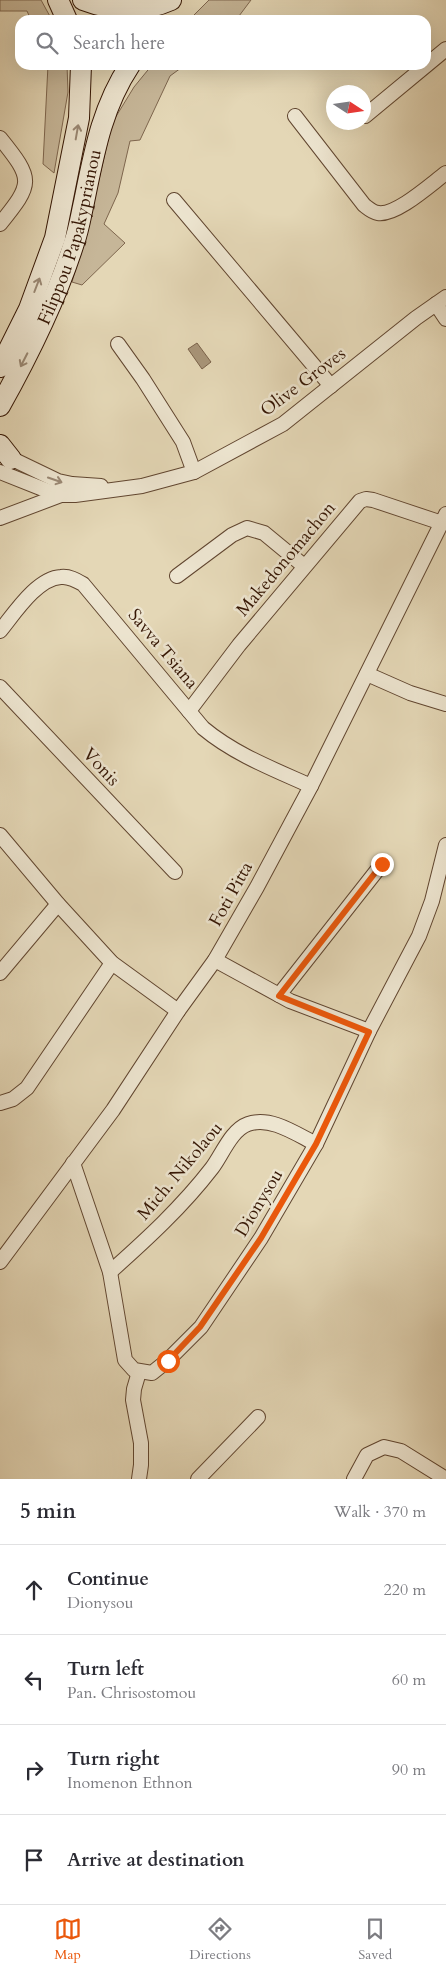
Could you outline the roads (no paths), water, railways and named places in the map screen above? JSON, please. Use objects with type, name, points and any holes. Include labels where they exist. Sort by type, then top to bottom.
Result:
[{"type":"main road","points":[[58,0],[65,15]]},
{"type":"main road","points":[[83,0],[115,8],[136,10],[156,6],[170,0]]},
{"type":"main road","points":[[168,15],[181,0]]},
{"type":"main road","name":"Filippou Papakyprianou","points":[[0,367],[29,309],[56,238],[79,118],[81,70]]},
{"type":"main road","name":"Filippou Papakyprianou","points":[[0,406],[46,317],[75,241],[102,122],[117,84],[127,70]]},
{"type":"street","points":[[431,61],[446,49]]},
{"type":"street","points":[[371,111],[421,70]]},
{"type":"street","points":[[295,116],[364,206],[371,211],[384,213],[398,208],[446,173]]},
{"type":"street","points":[[0,138],[18,161],[26,180],[20,200],[0,224]]},
{"type":"street","points":[[174,200],[331,386]]},
{"type":"street","points":[[441,300],[446,319]]},
{"type":"street","name":"Olive Groves","points":[[3,457],[48,491],[62,495],[89,494],[142,486],[194,472],[283,424],[441,300]]},
{"type":"street","points":[[118,344],[183,442],[194,472]]},
{"type":"street","name":"Olive Groves","points":[[3,457],[52,479],[72,484],[142,486]]},
{"type":"street","points":[[0,518],[62,495]]},
{"type":"street","name":"Makedonomachon","points":[[189,710],[239,645],[360,501],[366,499],[373,500],[444,519]]},
{"type":"street","name":"Foti Pitta","points":[[0,1262],[113,1110],[178,1011],[215,960],[257,887],[311,786],[444,519]]},
{"type":"street","points":[[177,576],[232,535],[247,528],[264,534],[304,566]]},
{"type":"street","name":"Savva Tsiana","points":[[0,631],[31,593],[45,582],[60,577],[75,580],[87,587],[203,728],[224,744],[261,764],[311,786]]},
{"type":"street","points":[[367,674],[410,693],[446,704]]},
{"type":"street","name":"Vonis","points":[[0,687],[175,872]]},
{"type":"street","points":[[0,835],[58,904],[112,963],[178,1011]]},
{"type":"street","name":"Dionysou","points":[[146,1373],[168,1361],[200,1327],[261,1238],[316,1144],[369,1032],[419,936],[432,901],[446,845]]},
{"type":"street","points":[[279,996],[382,864]]},
{"type":"street","points":[[0,973],[58,904]]},
{"type":"street","points":[[215,960],[279,996],[369,1032]]},
{"type":"street","points":[[0,1103],[13,1099],[27,1088],[112,963]]},
{"type":"street","name":"Mich. Nikolaou","points":[[110,1272],[175,1210],[212,1168],[235,1132],[246,1124],[260,1122],[276,1124],[316,1144]]},
{"type":"street","points":[[74,1164],[110,1272],[123,1354],[129,1365],[146,1373],[134,1389],[133,1400],[140,1443],[141,1465],[139,1479]]},
{"type":"street","points":[[198,1479],[258,1417]]},
{"type":"street","points":[[354,1479],[367,1455],[384,1447],[401,1451],[446,1479]]}]
